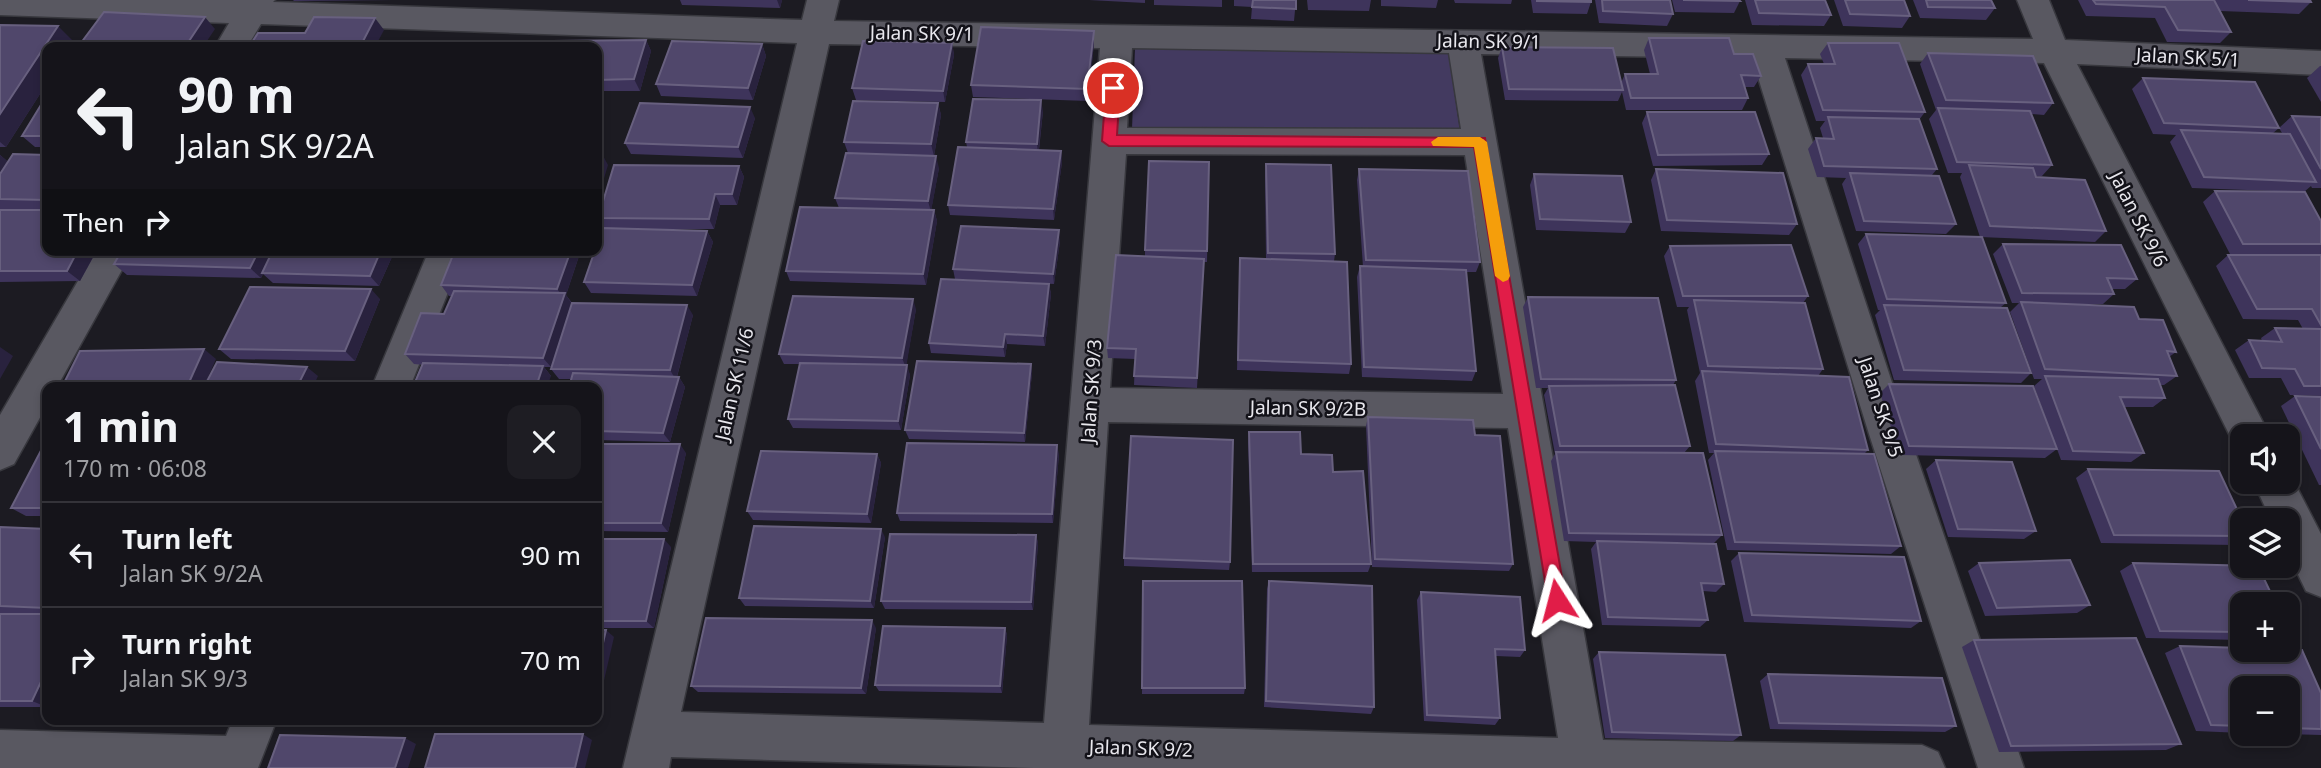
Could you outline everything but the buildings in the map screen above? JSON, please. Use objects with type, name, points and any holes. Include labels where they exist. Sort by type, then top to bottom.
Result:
[{"type":"street","name":"Jalan SK 9/6","points":[[2033,0],[2054,51],[2243,424]]},
{"type":"street","name":"Jalan SK 9/1","points":[[0,5],[255,6],[529,23],[819,16],[1117,36],[2054,51]]},
{"type":"street","points":[[235,42],[255,6]]},
{"type":"street","name":"Jalan SK 11/6","points":[[650,751],[819,16]]},
{"type":"street","name":"Jalan SK 9/3","points":[[1065,746],[1117,36]]},
{"type":"street","points":[[1463,41],[1584,762]]},
{"type":"street","name":"Jalan SK 9/5","points":[[1765,45],[1889,434],[2001,768]]},
{"type":"street","name":"Jalan SK 5/1","points":[[2054,51],[2321,63]]},
{"type":"street","points":[[1109,141],[1480,142]]},
{"type":"street","points":[[0,452],[112,256]]},
{"type":"street","points":[[393,382],[445,256]]},
{"type":"street","name":"Jalan SK 9/2B","points":[[1090,405],[1525,411]]},
{"type":"street","points":[[2280,494],[2321,576]]},
{"type":"street","name":"Jalan SK 9/2","points":[[650,751],[1065,746],[1584,762],[1922,768]]},
{"type":"street","points":[[0,753],[243,749]]},
{"type":"shaded area","points":[[1135,48],[1448,50],[1460,131],[1132,129]]},
{"type":"slow traffic","points":[[1438,142],[1480,142],[1503,276]]},
{"type":"route","points":[[1113,88],[1109,141],[1480,142],[1557,600]]}]
